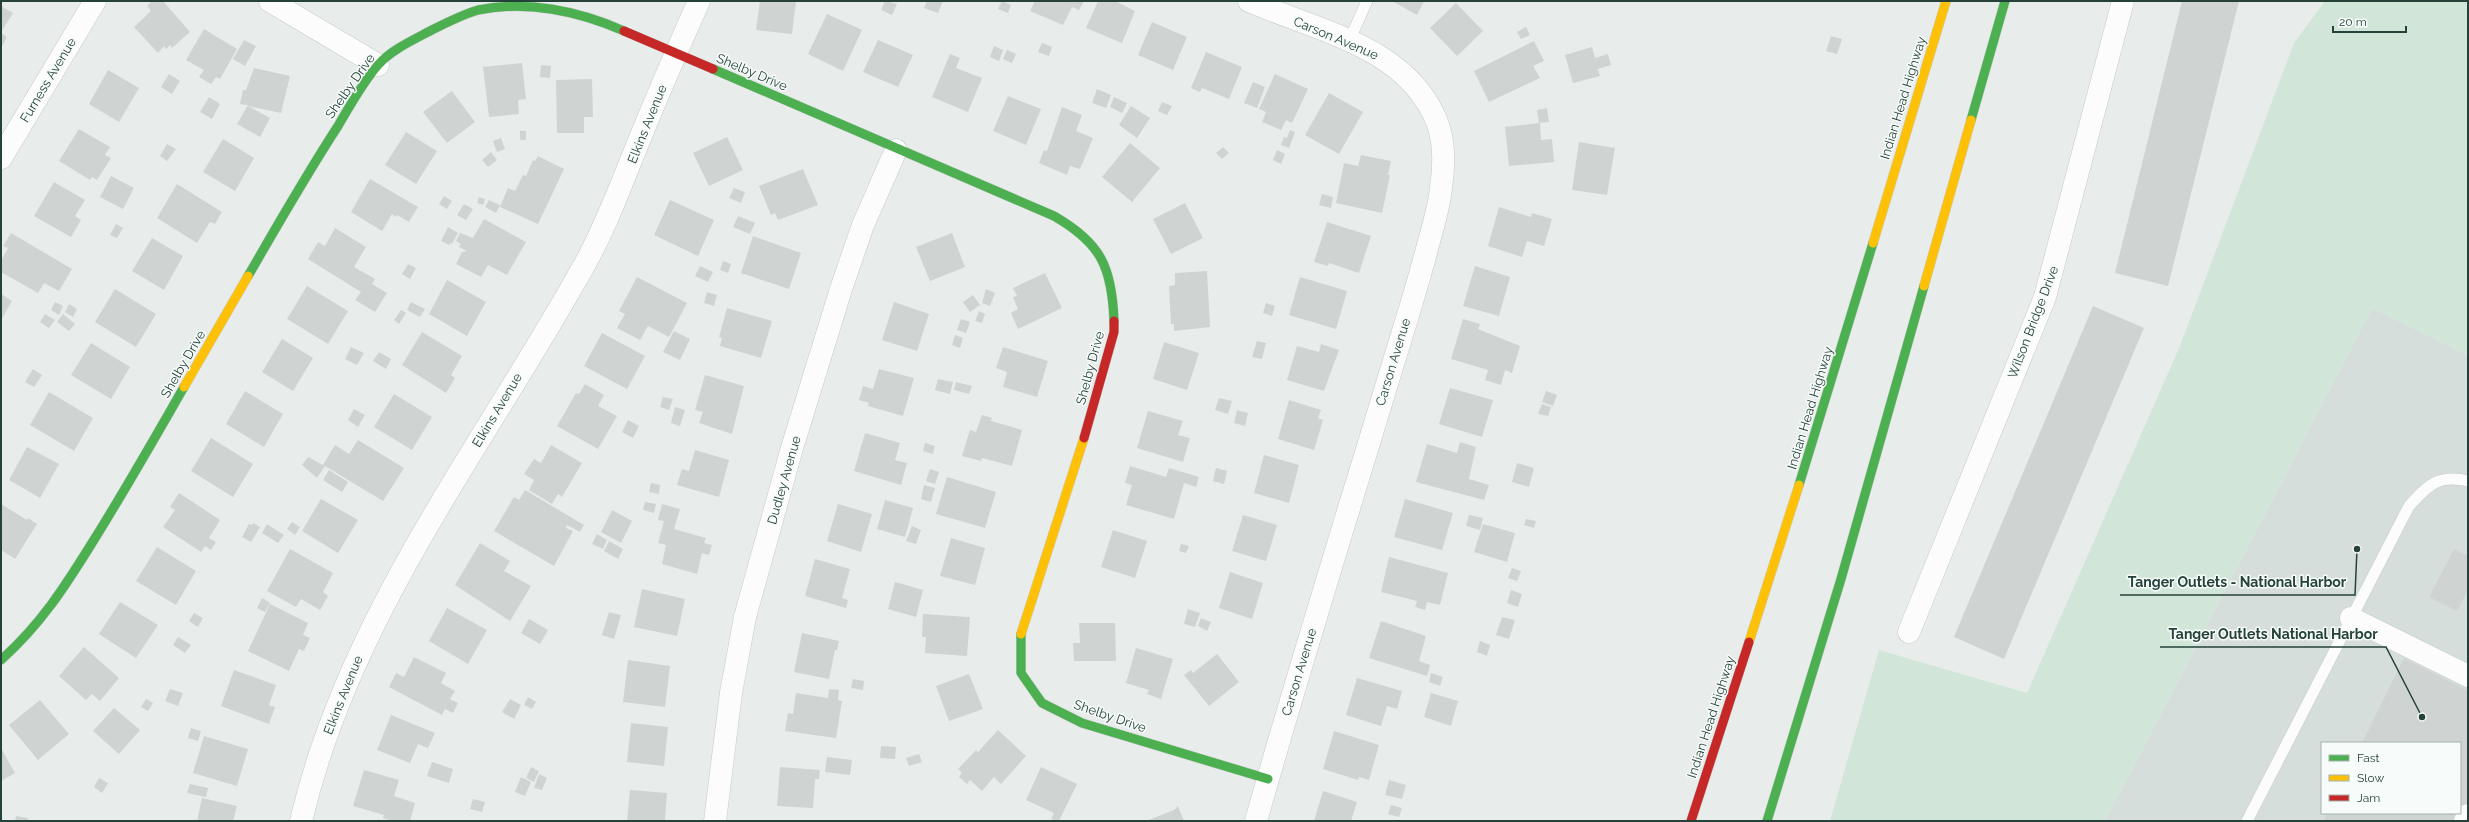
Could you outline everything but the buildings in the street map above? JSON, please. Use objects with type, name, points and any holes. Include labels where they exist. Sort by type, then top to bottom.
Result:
[{"type":"main road","name":"Indian Head Highway","points":[[1691,821],[1823,411],[1946,1]]},
{"type":"main road","points":[[1767,821],[1841,579],[2005,1]]},
{"type":"main road","name":"Shelby Drive","points":[[1,660],[43,620],[56,602],[113,510],[308,174],[378,65],[404,46],[463,15],[479,10],[510,5],[541,7],[578,14],[618,27],[676,54],[810,110],[896,150],[1015,198],[1073,228],[1098,251],[1110,280],[1114,316],[1109,354],[1022,630],[1021,673],[1042,703],[1082,723],[1268,779]]},
{"type":"street","name":"Furness Avenue","points":[[1,158],[95,1]]},
{"type":"street","points":[[270,1],[378,65]]},
{"type":"street","name":"Elkins Avenue","points":[[301,821],[311,779],[351,670],[405,564],[565,298],[600,236],[699,1]]},
{"type":"street","name":"Carson Avenue","points":[[1249,1],[1349,41],[1382,57],[1396,66],[1425,100],[1437,122],[1441,138],[1441,189],[1424,261],[1337,551],[1297,674],[1256,821]]},
{"type":"street","name":"Wilson Bridge Drive","points":[[1909,632],[2045,297],[2123,1]]},
{"type":"street","name":"Dudley Avenue","points":[[715,821],[731,694],[747,611],[792,448],[832,316],[864,225],[896,150]]},
{"type":"street","points":[[2351,618],[2468,676]]},
{"type":"street","points":[[2465,821],[2468,815]]},
{"type":"lane","points":[[1349,41],[1367,1]]},
{"type":"lane","points":[[2247,821],[2409,506],[2428,485],[2453,478],[2468,481]]},
{"type":"shaded area","points":[[2372,308],[2468,355],[2468,821],[2105,821]]},
{"type":"green space","points":[[2325,1],[2468,1],[2468,355],[2372,308],[2105,821],[1830,821],[1879,650],[2027,693],[2180,346],[2294,43]]},
{"type":"traffic: fast","points":[[1971,120],[2005,1]]},
{"type":"traffic: fast","points":[[248,276],[361,87],[378,65],[396,50],[460,17],[478,10],[496,7],[515,6],[552,9],[589,18],[624,31]]},
{"type":"traffic: fast","points":[[713,69],[1054,216],[1070,226],[1083,236],[1101,258],[1107,271],[1113,302],[1114,321]]},
{"type":"traffic: fast","points":[[1799,485],[1873,243]]},
{"type":"traffic: fast","points":[[1767,821],[1841,579],[1924,286]]},
{"type":"traffic: fast","points":[[1,660],[40,619],[72,575],[116,504],[184,387]]},
{"type":"traffic: fast","points":[[1021,634],[1021,673],[1042,703],[1082,723],[1268,779]]},
{"type":"traffic: slow","points":[[1873,243],[1946,1]]},
{"type":"traffic: slow","points":[[1924,286],[1971,120]]},
{"type":"traffic: slow","points":[[184,387],[248,276]]},
{"type":"traffic: slow","points":[[1021,634],[1084,438]]},
{"type":"traffic: slow","points":[[1749,642],[1799,485]]},
{"type":"traffic: jam","points":[[624,31],[713,69]]},
{"type":"traffic: jam","points":[[1084,438],[1114,332],[1114,321]]},
{"type":"traffic: jam","points":[[1691,821],[1749,642]]},
{"type":"place","name":"Tanger Outlets - National Harbor","points":[[2357,549]]},
{"type":"place","name":"Tanger Outlets National Harbor","points":[[2422,717]]}]
